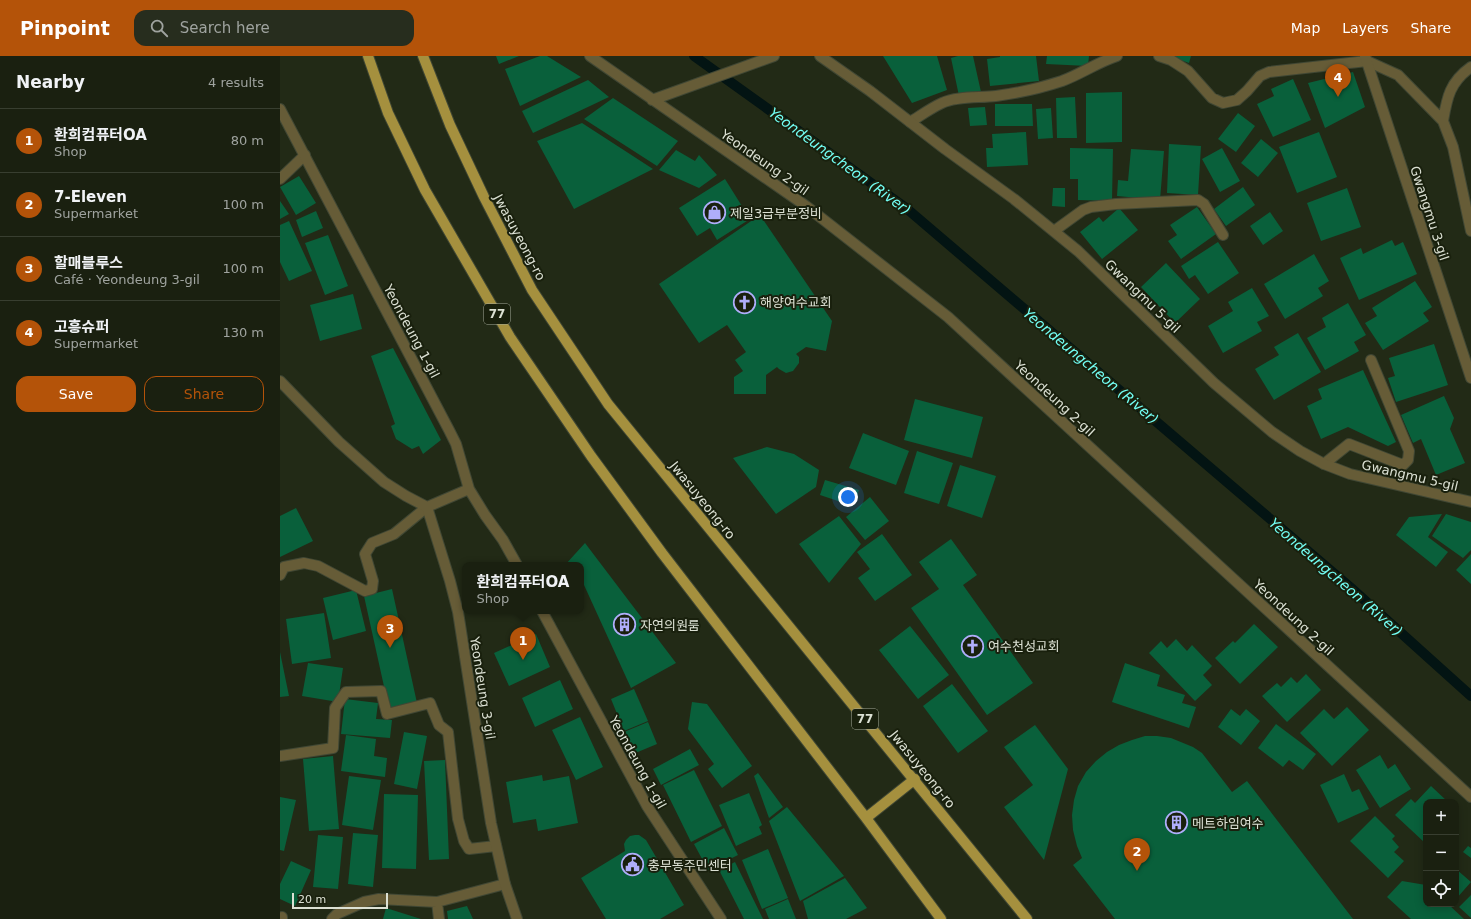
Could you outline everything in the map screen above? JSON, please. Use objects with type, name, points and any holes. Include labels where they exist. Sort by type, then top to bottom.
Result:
[{"type":"main road","name":"77","points":[[368,56],[388,113],[425,190],[510,337],[591,456],[662,553],[866,818],[940,919]]},
{"type":"main road","name":"Jwasuyeong-ro","points":[[423,56],[450,125],[480,190],[532,290],[608,404],[1027,919]]},
{"type":"main road","points":[[866,818],[914,779]]},
{"type":"street","name":"Yeondeung 2-gil","points":[[590,56],[806,206],[948,317],[1471,797]]},
{"type":"street","points":[[652,100],[774,56]]},
{"type":"street","name":"Gwangmu 5-gil","points":[[820,56],[870,91],[945,150],[1014,199],[1078,250],[1214,383],[1272,432],[1300,451],[1324,464],[1350,474],[1471,502]]},
{"type":"street","points":[[910,122],[943,103],[963,99],[996,96],[1062,81],[1082,73],[1104,60],[1117,56]]},
{"type":"street","points":[[1158,56],[1171,60],[1188,71],[1212,98],[1223,104],[1237,100],[1260,76],[1269,72],[1368,58],[1398,75],[1443,121],[1453,147],[1471,231]]},
{"type":"street","name":"Gwangmu 3-gil","points":[[1368,58],[1471,378]]},
{"type":"street","points":[[1443,121],[1448,97],[1454,84],[1471,67]]},
{"type":"street","name":"Yeondeung 1-gil","points":[[280,109],[456,444],[468,489],[503,540],[515,562]]},
{"type":"street","points":[[280,179],[304,155]]},
{"type":"street","points":[[1054,231],[1091,206],[1198,200],[1204,204],[1223,235]]},
{"type":"street","points":[[1324,464],[1349,444],[1403,465],[1408,460],[1409,450],[1371,360]]},
{"type":"street","points":[[280,381],[339,442],[384,482],[427,507]]},
{"type":"street","points":[[280,575],[284,567],[304,563],[318,566],[365,591],[372,589],[373,581],[365,554],[372,542],[394,534],[427,507],[468,489]]},
{"type":"street","name":"Yeondeung 3-gil","points":[[427,507],[458,612],[491,823],[505,884],[517,919]]},
{"type":"street","name":"Yeondeung 1-gil","points":[[544,614],[647,806],[721,919]]},
{"type":"street","points":[[280,756],[333,748],[335,708],[346,692],[381,691],[387,714],[430,703],[439,725],[448,732],[458,819],[464,841],[469,849],[496,846]]},
{"type":"street","points":[[332,919],[337,914],[364,902],[379,899],[437,902],[505,884]]},
{"type":"street","points":[[437,902],[439,919]]},
{"type":"building","points":[[496,56],[519,56],[499,64]]},
{"type":"building","points":[[540,56],[547,56],[581,77],[520,106],[505,69]]},
{"type":"building","points":[[883,56],[937,56],[947,90],[912,103]]},
{"type":"building","points":[[958,56],[973,56],[981,92],[959,96],[951,58]]},
{"type":"building","points":[[1000,56],[1036,56],[1039,81],[990,86],[987,59]]},
{"type":"building","points":[[1047,56],[1089,56],[1088,66],[1046,64]]},
{"type":"building","points":[[1169,56],[1191,56],[1189,63]]},
{"type":"building","points":[[1353,72],[1365,107],[1325,128],[1308,83]]},
{"type":"building","points":[[1293,79],[1311,120],[1273,137],[1257,104],[1274,96],[1271,89]]},
{"type":"building","points":[[588,80],[609,97],[533,133],[522,111]]},
{"type":"building","points":[[1122,92],[1122,142],[1086,143],[1086,93]]},
{"type":"building","points":[[1075,97],[1077,138],[1057,138],[1056,98]]},
{"type":"building","points":[[613,98],[678,141],[657,166],[584,119]]},
{"type":"building","points":[[995,104],[1032,104],[1033,126],[995,126]]},
{"type":"building","points":[[985,107],[987,125],[970,126],[968,108]]},
{"type":"building","points":[[1051,108],[1053,138],[1038,139],[1036,109]]},
{"type":"building","points":[[1238,113],[1255,126],[1236,152],[1218,139]]},
{"type":"building","points":[[582,123],[653,169],[574,209],[537,141]]},
{"type":"building","points":[[1026,132],[1028,165],[987,167],[986,148],[993,148],[992,134]]},
{"type":"building","points":[[1319,132],[1337,177],[1297,193],[1279,147]]},
{"type":"building","points":[[1261,139],[1278,153],[1258,177],[1241,163]]},
{"type":"building","points":[[1169,144],[1201,146],[1198,195],[1167,193]]},
{"type":"building","points":[[1070,148],[1113,149],[1112,201],[1078,200],[1078,179],[1070,179]]},
{"type":"building","points":[[1222,148],[1240,181],[1220,192],[1202,159]]},
{"type":"building","points":[[1131,149],[1164,151],[1160,200],[1117,196],[1118,180],[1128,181]]},
{"type":"building","points":[[676,150],[695,161],[699,155],[717,175],[699,188],[659,170]]},
{"type":"building","points":[[299,176],[316,203],[296,215],[280,187]]},
{"type":"building","name":"제일3급부분정비","points":[[725,179],[750,219],[717,240],[710,228],[697,236],[679,208]]},
{"type":"building","points":[[1243,187],[1255,205],[1226,226],[1214,209]]},
{"type":"building","points":[[1053,188],[1065,188],[1065,207],[1052,206]]},
{"type":"building","points":[[1347,188],[1361,227],[1321,241],[1307,203]]},
{"type":"building","points":[[280,201],[289,214],[280,219]]},
{"type":"building","points":[[1197,207],[1216,234],[1181,259],[1168,241],[1177,235],[1170,225]]},
{"type":"building","points":[[1119,208],[1138,230],[1102,259],[1080,232],[1099,217],[1103,222]]},
{"type":"building","points":[[316,211],[323,228],[302,237],[296,220]]},
{"type":"building","points":[[1270,212],[1283,231],[1263,245],[1250,226]]},
{"type":"building","name":"해양여수교회","points":[[760,215],[832,321],[826,351],[806,347],[796,354],[799,357],[799,363],[793,371],[786,373],[777,367],[766,375],[766,394],[734,394],[734,377],[743,371],[735,360],[746,352],[727,325],[699,343],[659,284]]},
{"type":"building","points":[[289,221],[312,271],[289,281],[280,262],[280,225]]},
{"type":"building","points":[[328,235],[348,286],[325,295],[305,243]]},
{"type":"building","points":[[1392,240],[1395,246],[1403,242],[1417,274],[1359,300],[1340,258],[1361,248],[1363,254]]},
{"type":"building","points":[[1218,242],[1239,273],[1208,294],[1195,275],[1189,279],[1181,266]]},
{"type":"building","points":[[1314,254],[1329,281],[1318,288],[1323,296],[1285,319],[1264,284]]},
{"type":"building","points":[[1166,263],[1200,299],[1175,323],[1141,287]]},
{"type":"building","points":[[1415,281],[1432,307],[1423,313],[1429,321],[1383,350],[1365,323],[1377,316],[1372,308]]},
{"type":"building","points":[[1252,288],[1269,316],[1257,322],[1262,331],[1223,353],[1208,326],[1233,311],[1228,302]]},
{"type":"building","points":[[353,294],[362,329],[320,341],[310,305]]},
{"type":"building","points":[[1348,303],[1366,335],[1354,342],[1359,351],[1325,370],[1307,338],[1326,327],[1322,318]]},
{"type":"building","points":[[1298,333],[1321,372],[1274,400],[1255,369],[1279,355],[1274,347]]},
{"type":"building","points":[[1434,344],[1448,385],[1396,402],[1388,378],[1395,376],[1389,358]]},
{"type":"building","points":[[393,348],[441,440],[423,454],[419,446],[412,449],[396,439],[391,426],[395,424],[371,356]]},
{"type":"building","points":[[1363,370],[1396,442],[1388,446],[1348,427],[1321,439],[1307,406],[1322,399],[1318,389]]},
{"type":"building","points":[[1444,396],[1454,418],[1450,429],[1465,463],[1436,475],[1421,439],[1413,443],[1401,415]]},
{"type":"building","points":[[915,399],[983,417],[972,458],[904,440]]},
{"type":"building","points":[[863,433],[909,451],[896,485],[849,468]]},
{"type":"building","points":[[767,447],[794,454],[819,470],[816,487],[776,514],[733,458]]},
{"type":"building","points":[[917,451],[953,463],[939,504],[904,493]]},
{"type":"building","points":[[960,465],[996,476],[982,518],[947,506]]},
{"type":"building","points":[[825,480],[859,490],[853,506],[820,495]]},
{"type":"building","points":[[870,497],[889,521],[865,540],[846,517]]},
{"type":"building","points":[[296,508],[313,541],[280,557],[280,516]]},
{"type":"building","points":[[1442,514],[1428,537],[1448,552],[1436,567],[1396,535],[1409,517]]},
{"type":"building","points":[[1446,514],[1471,522],[1471,550],[1463,558],[1432,536]]},
{"type":"building","points":[[839,516],[861,544],[829,583],[799,544]]},
{"type":"building","points":[[882,534],[912,575],[875,601],[858,578],[870,569],[857,552]]},
{"type":"building","name":"여수천성교회","points":[[951,539],[977,575],[963,585],[1033,683],[987,715],[911,608],[939,589],[919,562]]},
{"type":"building","name":"자연의원룸","points":[[585,543],[676,663],[631,688],[584,585],[584,562],[568,562]]},
{"type":"building","points":[[1471,554],[1471,584],[1456,570]]},
{"type":"building","points":[[392,589],[417,703],[389,709],[364,596]]},
{"type":"building","points":[[356,590],[366,631],[333,640],[323,598]]},
{"type":"building","points":[[324,613],[331,658],[292,664],[286,619]]},
{"type":"building","points":[[1254,624],[1278,647],[1240,684],[1215,658],[1233,641],[1235,643]]},
{"type":"building","points":[[910,626],[949,675],[918,699],[879,650]]},
{"type":"building","points":[[536,634],[550,667],[509,686],[494,653]]},
{"type":"building","points":[[1176,639],[1187,651],[1192,645],[1212,666],[1203,675],[1212,685],[1195,701],[1149,653],[1161,641],[1167,648]]},
{"type":"building","points":[[280,652],[289,696],[280,697]]},
{"type":"building","points":[[308,663],[343,668],[338,702],[302,696]]},
{"type":"building","points":[[1125,663],[1160,675],[1157,686],[1185,695],[1182,703],[1196,707],[1189,728],[1112,702]]},
{"type":"building","points":[[1306,674],[1321,690],[1287,722],[1262,696],[1277,683],[1281,687],[1291,677],[1297,683]]},
{"type":"building","points":[[560,680],[573,709],[535,727],[522,698]]},
{"type":"building","points":[[952,684],[988,731],[958,753],[923,706]]},
{"type":"building","points":[[634,689],[648,721],[624,731],[611,699]]},
{"type":"building","points":[[345,699],[378,703],[376,719],[392,720],[390,738],[341,734]]},
{"type":"building","points":[[692,702],[707,704],[752,766],[722,788],[708,769],[714,764],[688,729]]},
{"type":"building","points":[[1347,707],[1369,730],[1332,766],[1300,733],[1324,709],[1334,719]]},
{"type":"building","points":[[1231,709],[1240,716],[1246,709],[1260,721],[1241,745],[1218,727]]},
{"type":"building","points":[[580,717],[603,767],[576,780],[552,730]]},
{"type":"building","points":[[648,722],[657,744],[633,754],[624,732]]},
{"type":"building","points":[[1276,724],[1316,754],[1303,770],[1289,760],[1283,767],[1258,748]]},
{"type":"building","points":[[1035,725],[1068,769],[1044,860],[1004,807],[1033,785],[1004,747]]},
{"type":"building","points":[[404,732],[427,736],[417,789],[394,784]]},
{"type":"building","points":[[346,735],[376,739],[374,756],[387,758],[385,777],[341,771]]},
{"type":"building","name":"메트하임여수","points":[[1145,736],[1171,738],[1193,747],[1202,753],[1232,792],[1247,781],[1353,919],[1115,919],[1073,865],[1082,858],[1073,830],[1072,815],[1074,800],[1078,786],[1086,772],[1096,761],[1119,745]]},
{"type":"building","points":[[690,749],[699,765],[661,785],[653,769]]},
{"type":"building","points":[[1380,755],[1388,769],[1395,764],[1411,789],[1380,808],[1356,770]]},
{"type":"building","points":[[333,756],[339,829],[309,831],[303,759]]},
{"type":"building","points":[[445,760],[449,859],[429,860],[424,761]]},
{"type":"building","points":[[694,770],[722,826],[691,842],[663,785]]},
{"type":"building","points":[[758,773],[783,807],[769,818],[754,776]]},
{"type":"building","points":[[1344,774],[1352,792],[1359,789],[1369,809],[1338,823],[1320,785]]},
{"type":"building","points":[[542,775],[543,781],[569,776],[578,823],[538,831],[536,819],[513,823],[506,782]]},
{"type":"building","points":[[349,776],[381,780],[373,830],[342,825]]},
{"type":"building","points":[[1431,786],[1445,799],[1423,799],[1423,841],[1395,815],[1411,799],[1415,803]]},
{"type":"building","points":[[749,793],[762,825],[759,827],[762,834],[736,846],[719,805]]},
{"type":"building","points":[[384,794],[418,795],[416,869],[382,868]]},
{"type":"building","points":[[280,797],[296,800],[284,851],[280,850]]},
{"type":"building","points":[[787,807],[844,876],[800,901],[769,821]]},
{"type":"building","points":[[1375,816],[1395,836],[1392,839],[1399,847],[1394,852],[1404,861],[1388,878],[1350,841]]},
{"type":"building","points":[[724,828],[738,855],[708,870],[694,844]]},
{"type":"building","points":[[353,833],[378,835],[373,887],[348,884]]},
{"type":"building","points":[[318,835],[343,837],[338,889],[313,887]]},
{"type":"building","name":"충무동주민센터","points":[[639,835],[646,840],[684,905],[660,919],[606,919],[581,878],[625,851],[624,844],[626,840],[630,836]]},
{"type":"building","points":[[1468,846],[1471,848],[1471,858],[1463,852]]},
{"type":"building","points":[[768,849],[788,898],[762,909],[742,860]]},
{"type":"building","points":[[291,861],[311,870],[295,906],[280,899],[280,884]]},
{"type":"building","points":[[735,862],[763,919],[744,919],[719,870]]},
{"type":"building","points":[[1459,872],[1471,882],[1459,896]]},
{"type":"building","points":[[845,878],[867,908],[846,919],[808,919],[803,901]]},
{"type":"building","points":[[1402,881],[1423,884],[1423,907],[1451,907],[1464,919],[1411,919],[1387,897]]},
{"type":"building","points":[[1471,895],[1471,918],[1459,907]]},
{"type":"building","points":[[788,899],[796,919],[769,919],[765,909]]},
{"type":"building","points":[[467,906],[473,919],[448,919],[447,911]]},
{"type":"building","points":[[386,908],[421,919],[383,919]]},
{"type":"waterway","name":"Yeondeungcheon (River)","points":[[694,56],[906,208],[1350,587],[1471,696]]},
{"type":"place","name":"고흥슈퍼","points":[[1338,97]]},
{"type":"place","name":"제일3급부분정비","points":[[714,213]]},
{"type":"place","name":"해양여수교회","points":[[745,302]]},
{"type":"place","name":"자연의원룸","points":[[625,625]]},
{"type":"place","name":"여수천성교회","points":[[972,646]]},
{"type":"place","name":"할매블루스","points":[[390,648]]},
{"type":"place","name":"환희컴퓨터OA","points":[[523,660]]},
{"type":"place","name":"메트하임여수","points":[[1176,823]]},
{"type":"place","name":"충무동주민센터","points":[[632,865]]},
{"type":"place","name":"7-Eleven","points":[[1137,871]]}]
